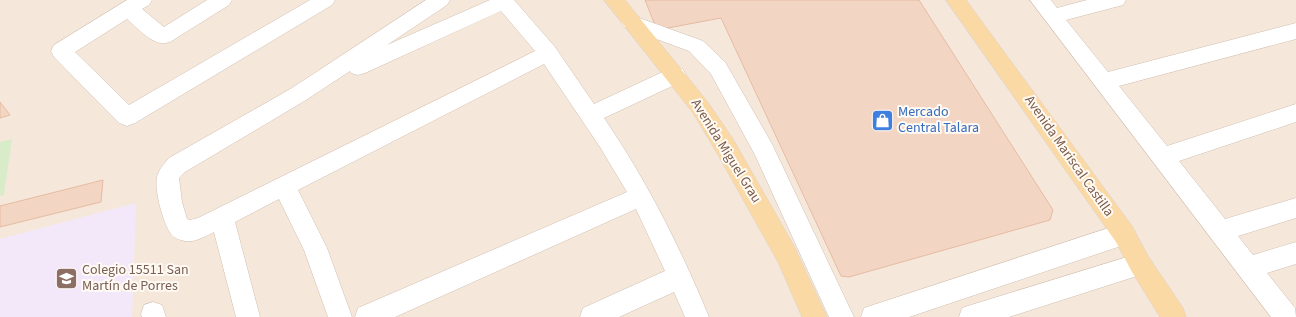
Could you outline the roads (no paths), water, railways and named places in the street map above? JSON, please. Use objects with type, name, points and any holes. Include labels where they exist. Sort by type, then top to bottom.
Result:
[{"type":"main road","name":"Avenida Miguel Grau","points":[[614,0],[676,75],[704,113],[753,194],[786,254],[815,317]]},
{"type":"main road","name":"Avenida Mariscal Castilla","points":[[956,0],[1124,234],[1140,264],[1174,317]]},
{"type":"street","points":[[222,0],[163,37],[135,5],[62,51],[127,117],[325,0]]},
{"type":"street","points":[[440,0],[299,94],[177,165],[170,173],[168,182],[175,219],[180,229],[185,232],[191,231],[222,217],[548,53]]},
{"type":"street","points":[[1046,8],[1116,0]]},
{"type":"street","points":[[299,94],[503,1],[521,19],[548,53],[591,115],[641,196],[661,236],[697,317]]},
{"type":"street","points":[[1046,8],[1164,157],[1286,317]]},
{"type":"street","points":[[631,22],[696,46],[718,68],[764,151],[842,317]]},
{"type":"street","points":[[402,26],[416,41]]},
{"type":"street","points":[[1104,82],[1296,31]]},
{"type":"street","points":[[591,115],[676,75]]},
{"type":"street","points":[[1164,157],[1296,113]]},
{"type":"street","points":[[284,186],[314,248],[340,317]]},
{"type":"street","points":[[367,317],[641,196]]},
{"type":"street","points":[[1220,231],[1296,208]]},
{"type":"street","points":[[222,217],[248,317]]},
{"type":"street","points":[[873,317],[1124,234]]},
{"type":"street","points":[[1248,268],[1296,253]]},
{"type":"street","points":[[972,317],[1140,264]]},
{"type":"street","points":[[592,317],[679,277]]},
{"type":"place","name":"Mercado Central Talara","points":[[882,120]]},
{"type":"place","name":"Colegio 15511 San Martín de Porres","points":[[67,278]]}]
